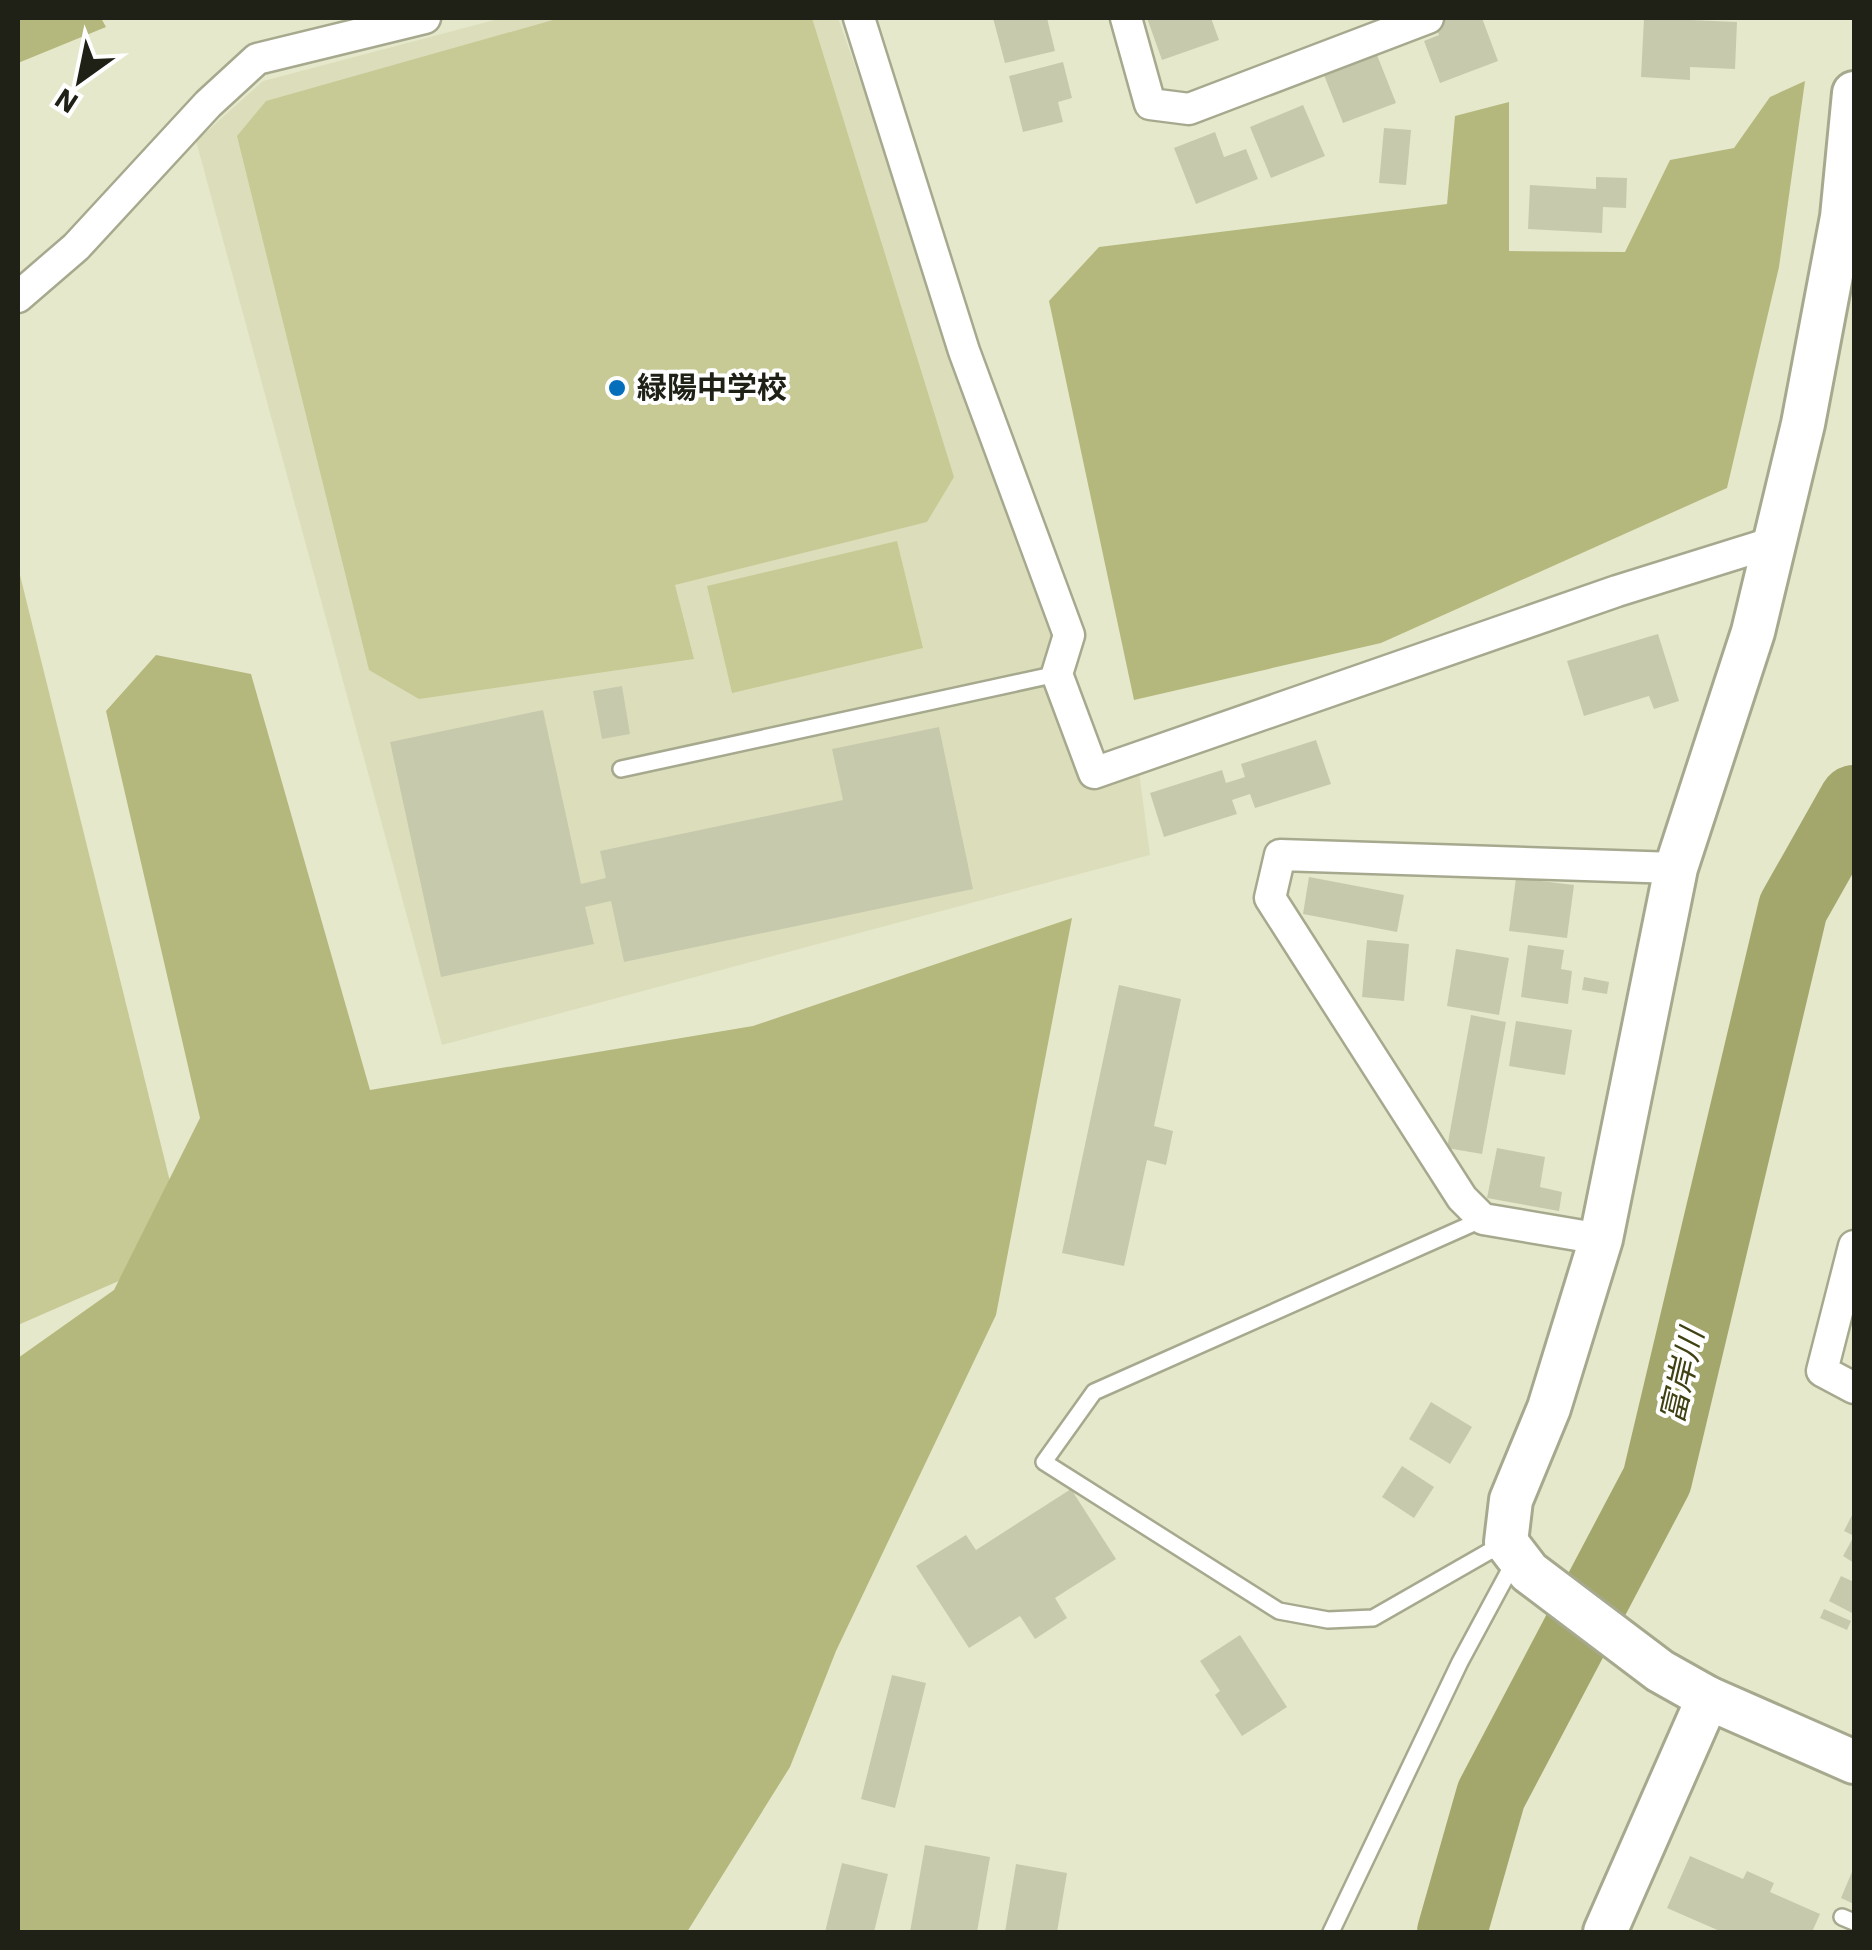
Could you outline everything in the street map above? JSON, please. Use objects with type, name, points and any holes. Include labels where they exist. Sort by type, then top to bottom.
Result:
[{"type":"street","points":[[18,298],[76,247],[208,104],[257,59],[425,18]]},
{"type":"street","points":[[860,18],[964,351],[1069,635],[1057,674],[1094,773],[1580,604],[1774,542]]},
{"type":"street","points":[[1126,18],[1150,104],[1188,108],[1428,18]]},
{"type":"street","points":[[1854,93],[1842,217],[1804,424],[1753,632],[1676,868],[1601,1239],[1549,1408],[1511,1500],[1518,1557],[1660,1671],[1708,1698],[1854,1762]]},
{"type":"street","points":[[1601,1239],[1483,1219],[1462,1198],[1270,898],[1280,855],[1676,868]]},
{"type":"street","points":[[1854,1246],[1822,1370],[1854,1388]]},
{"type":"street","points":[[1604,1932],[1708,1698]]},
{"type":"lane","points":[[621,769],[1057,674]]},
{"type":"lane","points":[[1483,1219],[1094,1392],[1044,1462],[1279,1612],[1373,1618],[1518,1557]]},
{"type":"lane","points":[[1331,1932],[1460,1662],[1518,1557]]},
{"type":"shaded area","name":"緑陽中学校","points":[[502,18],[838,18],[1059,635],[1051,704],[1085,787],[1139,771],[1150,855],[442,1045],[196,141],[263,81]]},
{"type":"shaded area","points":[[560,18],[812,18],[954,477],[927,522],[675,585],[694,659],[419,699],[369,670],[237,136],[266,101]]},
{"type":"shaded area","points":[[897,541],[923,648],[732,693],[707,586]]},
{"type":"shaded area","points":[[18,567],[181,1226],[169,1259],[18,1325]]},
{"type":"green space","points":[[18,18],[101,18],[106,27],[18,63]]},
{"type":"green space","points":[[1805,81],[1779,267],[1727,488],[1381,643],[1134,700],[1049,301],[1099,247],[1447,204],[1455,116],[1509,102],[1509,251],[1625,252],[1670,160],[1734,148],[1770,97]]},
{"type":"green space","points":[[156,655],[251,674],[370,1090],[753,1026],[1072,918],[996,1315],[836,1651],[790,1767],[687,1932],[18,1932],[18,1358],[114,1290],[200,1118],[106,711]]},
{"type":"building","points":[[993,18],[1047,18],[1055,51],[1005,63]]},
{"type":"building","points":[[1147,18],[1211,18],[1219,40],[1162,60]]},
{"type":"building","points":[[1482,18],[1498,61],[1440,83],[1424,41],[1439,35],[1434,21]]},
{"type":"building","points":[[1644,18],[1737,22],[1735,69],[1690,67],[1690,80],[1641,77]]},
{"type":"building","points":[[1377,55],[1396,103],[1343,123],[1324,75]]},
{"type":"building","points":[[1063,62],[1072,98],[1058,102],[1063,122],[1023,132],[1009,76]]},
{"type":"building","points":[[1303,105],[1325,156],[1271,178],[1250,127]]},
{"type":"building","points":[[1384,128],[1411,130],[1406,185],[1379,183]]},
{"type":"building","points":[[1215,132],[1224,157],[1246,149],[1258,179],[1196,204],[1174,148]]},
{"type":"building","points":[[1596,177],[1627,178],[1626,208],[1603,207],[1602,233],[1528,229],[1530,185],[1596,189]]},
{"type":"building","points":[[1658,634],[1679,701],[1654,709],[1649,696],[1584,716],[1567,661]]},
{"type":"building","points":[[622,686],[630,734],[602,739],[593,691]]},
{"type":"building","points":[[543,710],[581,884],[606,878],[600,851],[843,800],[832,749],[939,727],[973,889],[624,962],[611,901],[585,907],[594,944],[441,977],[390,742]]},
{"type":"building","points":[[1316,740],[1331,784],[1255,808],[1250,794],[1232,800],[1237,814],[1164,837],[1150,793],[1222,770],[1226,783],[1245,777],[1241,764]]},
{"type":"building","points":[[1309,877],[1404,895],[1397,932],[1303,914]]},
{"type":"building","points":[[1516,878],[1574,885],[1567,938],[1509,931]]},
{"type":"building","points":[[1367,940],[1409,944],[1404,1001],[1362,997]]},
{"type":"building","points":[[1528,945],[1564,950],[1561,969],[1572,971],[1568,1004],[1521,997]]},
{"type":"building","points":[[1456,949],[1509,958],[1499,1015],[1447,1006]]},
{"type":"building","points":[[1584,977],[1609,982],[1607,994],[1582,990]]},
{"type":"building","points":[[1119,985],[1181,999],[1154,1126],[1173,1131],[1166,1165],[1147,1160],[1124,1266],[1062,1253]]},
{"type":"building","points":[[1471,1015],[1506,1022],[1482,1154],[1447,1148]]},
{"type":"building","points":[[1516,1021],[1572,1030],[1565,1075],[1509,1066]]},
{"type":"building","points":[[1497,1148],[1545,1157],[1540,1187],[1562,1192],[1559,1211],[1487,1198]]},
{"type":"building","points":[[1431,1402],[1472,1427],[1450,1464],[1409,1439]]},
{"type":"building","points":[[1402,1466],[1434,1487],[1414,1518],[1382,1497]]},
{"type":"building","points":[[1071,1489],[1116,1559],[1055,1598],[1067,1618],[1035,1639],[1020,1616],[969,1648],[916,1566],[966,1535],[976,1550]]},
{"type":"building","points":[[1854,1511],[1854,1536],[1844,1531]]},
{"type":"building","points":[[1854,1536],[1854,1563],[1843,1556]]},
{"type":"building","points":[[1841,1576],[1854,1582],[1854,1614],[1829,1601]]},
{"type":"building","points":[[1824,1609],[1851,1621],[1847,1630],[1820,1618]]},
{"type":"building","points":[[1240,1635],[1287,1707],[1242,1736],[1215,1695],[1220,1691],[1200,1661]]},
{"type":"building","points":[[892,1675],[926,1683],[895,1808],[861,1799]]},
{"type":"building","points":[[925,1845],[990,1857],[977,1932],[910,1932]]},
{"type":"building","points":[[1690,1856],[1743,1879],[1747,1871],[1774,1883],[1770,1892],[1820,1914],[1812,1932],[1722,1932],[1667,1908]]},
{"type":"building","points":[[842,1863],[888,1874],[874,1932],[825,1932]]},
{"type":"building","points":[[1016,1864],[1067,1873],[1057,1932],[1005,1932]]},
{"type":"building","points":[[1854,1867],[1854,1904],[1841,1898]]},
{"type":"waterway","name":"富岸川","points":[[1452,1932],[1491,1795],[1657,1480],[1793,908],[1854,800]]},
{"type":"place","name":"緑陽中学校","points":[[617,388]]}]
